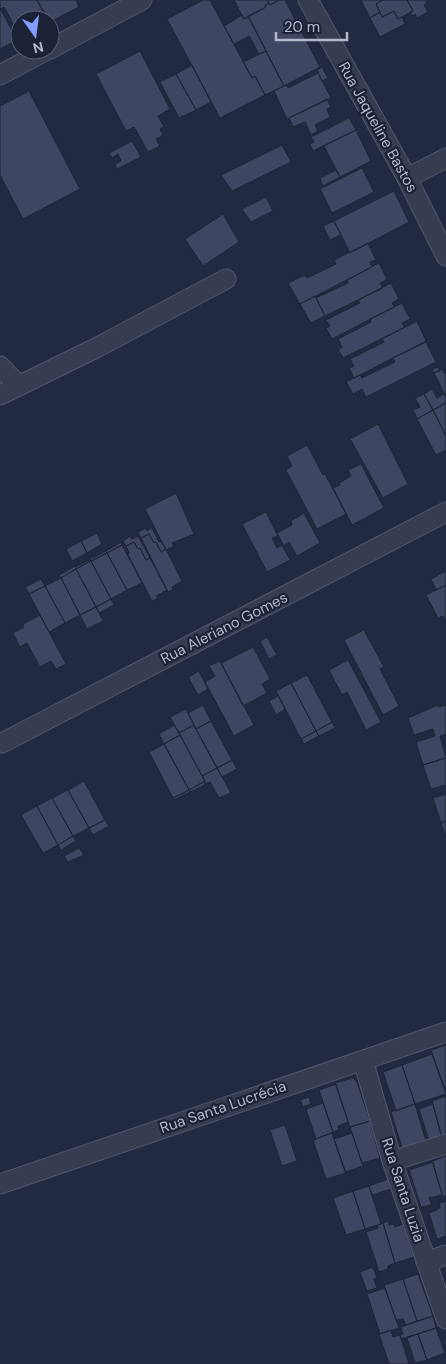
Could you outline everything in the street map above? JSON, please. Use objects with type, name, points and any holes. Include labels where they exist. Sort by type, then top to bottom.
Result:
[{"type":"street","points":[[60,43],[142,0]]},
{"type":"street","name":"Rua Jaqueline Bastos","points":[[308,0],[407,178],[446,256]]},
{"type":"street","points":[[0,75],[28,60]]},
{"type":"street","points":[[407,178],[446,158]]},
{"type":"street","points":[[0,395],[96,348],[226,279]]},
{"type":"street","points":[[0,366],[19,386]]},
{"type":"street","name":"Rua Aleriano Gomes","points":[[2,743],[446,512]]},
{"type":"street","name":"Rua Santa Lucrécia","points":[[0,1184],[446,1032]]},
{"type":"street","name":"Rua Santa Luzia","points":[[363,1060],[392,1161],[446,1319]]},
{"type":"street","points":[[392,1161],[446,1144]]},
{"type":"street","points":[[426,1262],[446,1255]]},
{"type":"building","points":[[0,0],[37,0],[42,10],[10,10],[10,18],[4,7],[0,8]]},
{"type":"building","points":[[37,0],[76,0],[79,7],[60,17],[60,10],[43,10]]},
{"type":"building","points":[[203,0],[210,0],[252,78],[255,76],[265,95],[220,118],[167,19]]},
{"type":"building","points":[[234,0],[267,0],[269,3],[265,5],[266,7],[244,19]]},
{"type":"building","points":[[267,0],[279,0],[270,5]]},
{"type":"building","points":[[279,0],[285,0],[320,67],[284,86],[248,16],[266,7],[265,5],[269,3],[270,5]]},
{"type":"building","points":[[361,0],[382,0],[376,4],[380,12],[370,18]]},
{"type":"building","points":[[382,0],[407,0],[413,11],[398,19],[394,11],[382,17],[376,4]]},
{"type":"building","points":[[407,0],[425,0],[427,3],[424,5],[428,12],[417,18],[415,14],[412,16],[410,12],[413,11]]},
{"type":"building","points":[[0,8],[10,27],[10,44],[0,49]]},
{"type":"building","points":[[394,11],[398,19],[402,17],[405,24],[380,37],[370,18],[380,12],[382,17]]},
{"type":"building","points":[[242,15],[244,19],[248,16],[266,51],[259,54],[249,36],[234,44],[224,26]]},
{"type":"building","points":[[140,51],[170,109],[158,116],[164,127],[160,129],[163,135],[156,139],[160,146],[148,152],[134,127],[126,131],[96,74]]},
{"type":"building","points":[[266,51],[284,86],[265,95],[255,76],[252,78],[243,62]]},
{"type":"building","points":[[192,65],[211,102],[196,110],[176,74]]},
{"type":"building","points":[[322,67],[328,78],[322,81],[317,70]]},
{"type":"building","points":[[318,73],[331,98],[287,119],[274,91],[286,85],[288,88]]},
{"type":"building","points":[[176,74],[196,110],[179,118],[160,82]]},
{"type":"building","points":[[29,91],[80,189],[23,219],[0,175],[0,106]]},
{"type":"building","points":[[327,99],[331,107],[327,109],[330,117],[315,125],[318,131],[311,135],[305,122],[293,127],[289,118]]},
{"type":"building","points":[[349,118],[356,130],[313,151],[310,144],[314,142],[311,137]]},
{"type":"building","points":[[356,130],[371,161],[340,177],[324,146]]},
{"type":"building","points":[[132,141],[141,157],[117,169],[115,164],[121,161],[118,154],[112,158],[109,153]]},
{"type":"building","points":[[282,145],[291,162],[232,191],[221,175]]},
{"type":"building","points":[[362,168],[374,192],[332,213],[320,189]]},
{"type":"building","points":[[336,170],[340,177],[323,186],[320,178]]},
{"type":"building","points":[[394,191],[409,222],[350,253],[334,221]]},
{"type":"building","points":[[266,197],[273,211],[251,222],[242,209]]},
{"type":"building","points":[[223,214],[239,242],[203,266],[185,239]]},
{"type":"building","points":[[334,221],[341,235],[330,240],[323,226]]},
{"type":"building","points":[[368,243],[376,260],[370,262],[372,267],[300,304],[288,283],[305,275],[307,278],[336,264],[334,260]]},
{"type":"building","points":[[379,263],[387,279],[380,283],[383,288],[325,316],[316,298],[348,283],[347,280]]},
{"type":"building","points":[[391,283],[399,299],[392,303],[394,307],[332,339],[326,328],[330,326],[326,320],[360,303],[358,300]]},
{"type":"building","points":[[315,296],[325,316],[311,323],[300,304]]},
{"type":"building","points":[[402,303],[410,319],[402,323],[405,327],[343,358],[338,349],[342,347],[338,339],[371,322],[370,319]]},
{"type":"building","points":[[417,321],[426,341],[354,378],[349,368],[354,366],[350,359],[384,342],[382,339]]},
{"type":"building","points":[[426,342],[436,362],[366,397],[362,389],[353,394],[346,382],[360,375],[362,378],[395,362],[393,358]]},
{"type":"building","points":[[438,367],[440,371],[434,373],[432,369]]},
{"type":"building","points":[[442,369],[444,373],[446,372],[446,397],[434,373]]},
{"type":"building","points":[[432,389],[437,398],[444,394],[446,397],[446,403],[433,410],[424,394]]},
{"type":"building","points":[[424,394],[433,410],[417,419],[413,410],[420,407],[415,398]]},
{"type":"building","points":[[446,403],[446,436],[433,410]]},
{"type":"building","points":[[433,410],[446,436],[446,450],[436,455],[417,419]]},
{"type":"building","points":[[378,424],[408,484],[383,498],[350,439]]},
{"type":"building","points":[[307,445],[346,514],[317,529],[286,470],[292,466],[287,456]]},
{"type":"building","points":[[361,464],[384,508],[352,525],[333,488],[351,476],[348,470]]},
{"type":"building","points":[[176,493],[194,534],[172,543],[174,546],[166,550],[145,509]]},
{"type":"building","points":[[266,512],[278,536],[272,538],[277,548],[282,545],[290,560],[267,572],[242,524]]},
{"type":"building","points":[[304,513],[320,543],[297,556],[289,542],[284,546],[277,533],[292,525],[291,521]]},
{"type":"building","points":[[146,528],[147,531],[152,528],[159,542],[161,541],[166,549],[161,552],[149,534],[141,538],[138,532]]},
{"type":"building","points":[[97,533],[102,544],[87,553],[81,541]]},
{"type":"building","points":[[149,534],[161,552],[166,549],[182,581],[172,587],[173,590],[168,592],[141,538]]},
{"type":"building","points":[[130,536],[132,539],[138,536],[150,558],[146,560],[140,548],[138,549],[134,542],[126,546],[123,541]]},
{"type":"building","points":[[81,541],[87,553],[72,561],[66,549]]},
{"type":"building","points":[[121,542],[122,545],[107,553],[106,551]]},
{"type":"building","points":[[134,542],[138,549],[140,548],[146,560],[150,558],[167,590],[156,596],[158,598],[152,601],[128,555],[126,546]]},
{"type":"building","points":[[122,545],[142,583],[127,590],[107,553]]},
{"type":"building","points":[[106,551],[107,553],[91,561],[90,559]]},
{"type":"building","points":[[107,553],[127,590],[111,599],[91,561]]},
{"type":"building","points":[[91,561],[76,569],[75,567]]},
{"type":"building","points":[[91,561],[111,599],[96,607],[76,569]]},
{"type":"building","points":[[75,566],[76,569],[61,578],[59,575]]},
{"type":"building","points":[[76,569],[96,607],[80,615],[61,578]]},
{"type":"building","points":[[446,571],[446,585],[436,590],[431,579]]},
{"type":"building","points":[[61,578],[80,615],[65,623],[45,586]]},
{"type":"building","points":[[41,579],[45,586],[29,594],[25,587]]},
{"type":"building","points":[[446,585],[446,622],[443,616],[438,618],[426,595]]},
{"type":"building","points":[[45,586],[65,623],[49,632],[29,594]]},
{"type":"building","points":[[111,599],[114,605],[99,613],[96,607]]},
{"type":"building","points":[[96,607],[103,621],[87,629],[80,615]]},
{"type":"building","points":[[40,615],[66,664],[56,669],[51,661],[40,667],[27,643],[20,647],[13,633],[24,627],[23,624]]},
{"type":"building","points":[[364,630],[384,667],[380,669],[399,706],[383,715],[344,640]]},
{"type":"building","points":[[267,637],[277,655],[269,659],[260,641]]},
{"type":"building","points":[[253,647],[270,679],[262,684],[267,693],[243,706],[221,663]]},
{"type":"building","points":[[348,660],[381,722],[366,730],[347,692],[342,695],[329,670]]},
{"type":"building","points":[[220,661],[254,725],[234,736],[205,682],[215,676],[209,666]]},
{"type":"building","points":[[199,671],[208,689],[198,695],[188,677]]},
{"type":"building","points":[[307,675],[332,722],[316,731],[291,683]]},
{"type":"building","points":[[291,683],[316,731],[301,739],[276,691]]},
{"type":"building","points":[[278,696],[285,709],[276,715],[269,701]]},
{"type":"building","points":[[203,705],[211,721],[196,729],[188,713]]},
{"type":"building","points":[[438,705],[438,707],[446,705],[446,734],[440,736],[446,758],[423,765],[416,742],[435,736],[433,729],[414,735],[408,718]]},
{"type":"building","points":[[186,709],[194,725],[179,733],[170,717]]},
{"type":"building","points":[[211,721],[232,760],[217,768],[196,729]]},
{"type":"building","points":[[332,722],[335,728],[319,736],[316,731]]},
{"type":"building","points":[[174,725],[180,735],[164,744],[159,734]]},
{"type":"building","points":[[194,725],[217,768],[202,776],[179,733]]},
{"type":"building","points":[[316,731],[319,736],[304,744],[301,739]]},
{"type":"building","points":[[180,735],[205,781],[189,790],[164,744]]},
{"type":"building","points":[[164,744],[189,790],[173,798],[149,752]]},
{"type":"building","points":[[446,758],[446,785],[431,789],[423,765]]},
{"type":"building","points":[[232,760],[237,769],[222,777],[217,768]]},
{"type":"building","points":[[217,768],[231,793],[219,798],[210,782],[206,784],[202,776]]},
{"type":"building","points":[[84,781],[105,820],[89,828],[68,790]]},
{"type":"building","points":[[205,781],[205,785],[190,792],[189,790]]},
{"type":"building","points":[[68,790],[89,828],[73,836],[52,798]]},
{"type":"building","points":[[189,790],[190,792],[174,800],[173,798]]},
{"type":"building","points":[[446,794],[446,821],[441,823],[433,798]]},
{"type":"building","points":[[52,798],[73,836],[58,845],[37,806]]},
{"type":"building","points":[[37,806],[58,845],[43,853],[21,815]]},
{"type":"building","points":[[105,820],[109,826],[93,835],[89,828]]},
{"type":"building","points":[[446,821],[446,837],[441,823]]},
{"type":"building","points":[[73,836],[76,841],[61,850],[58,845]]},
{"type":"building","points":[[79,848],[84,855],[68,862],[64,856]]},
{"type":"building","points":[[446,1045],[446,1092],[431,1050]]},
{"type":"building","points":[[432,1054],[446,1094],[415,1104],[402,1065]]},
{"type":"building","points":[[402,1065],[415,1104],[396,1111],[383,1072]]},
{"type":"building","points":[[353,1078],[357,1082],[370,1121],[350,1127],[335,1083]]},
{"type":"building","points":[[336,1084],[348,1122],[338,1126],[339,1130],[333,1132],[319,1090]]},
{"type":"building","points":[[446,1096],[446,1139],[442,1138],[432,1101]]},
{"type":"building","points":[[309,1097],[311,1104],[303,1107],[300,1100]]},
{"type":"building","points":[[323,1103],[333,1132],[316,1139],[306,1109]]},
{"type":"building","points":[[415,1104],[426,1141],[403,1151],[391,1112]]},
{"type":"building","points":[[433,1104],[442,1138],[429,1141],[419,1109]]},
{"type":"building","points":[[370,1121],[380,1158],[362,1163],[350,1127]]},
{"type":"building","points":[[285,1125],[297,1161],[282,1166],[270,1130]]},
{"type":"building","points":[[332,1133],[346,1173],[326,1179],[313,1140]]},
{"type":"building","points":[[352,1133],[363,1166],[345,1172],[334,1139]]},
{"type":"building","points":[[446,1156],[446,1196],[443,1197],[432,1161]]},
{"type":"building","points":[[433,1162],[442,1195],[429,1198],[432,1205],[421,1207],[409,1170]]},
{"type":"building","points":[[388,1179],[391,1189],[372,1195],[369,1186]]},
{"type":"building","points":[[369,1186],[381,1224],[365,1229],[353,1191]]},
{"type":"building","points":[[353,1191],[365,1229],[346,1235],[333,1198]]},
{"type":"building","points":[[446,1201],[446,1236],[437,1239],[429,1213],[440,1208],[439,1203]]},
{"type":"building","points":[[388,1221],[389,1225],[394,1224],[395,1227],[403,1224],[414,1257],[395,1263],[383,1223]]},
{"type":"building","points":[[383,1223],[395,1263],[388,1266],[388,1269],[379,1272],[366,1232],[378,1228],[378,1225]]},
{"type":"building","points":[[373,1267],[377,1278],[374,1279],[377,1288],[367,1291],[360,1272]]},
{"type":"building","points":[[418,1274],[433,1316],[417,1321],[403,1279]]},
{"type":"building","points":[[403,1279],[417,1321],[406,1325],[403,1319],[396,1320],[384,1285]]},
{"type":"building","points":[[385,1288],[399,1328],[380,1334],[367,1294]]},
{"type":"building","points":[[433,1316],[436,1328],[401,1339],[400,1335],[403,1334],[401,1327]]},
{"type":"building","points":[[436,1328],[445,1353],[427,1360],[418,1334]]},
{"type":"building","points":[[391,1330],[393,1337],[400,1335],[409,1364],[389,1364],[379,1334]]},
{"type":"building","points":[[418,1334],[427,1360],[415,1363],[407,1338]]}]
